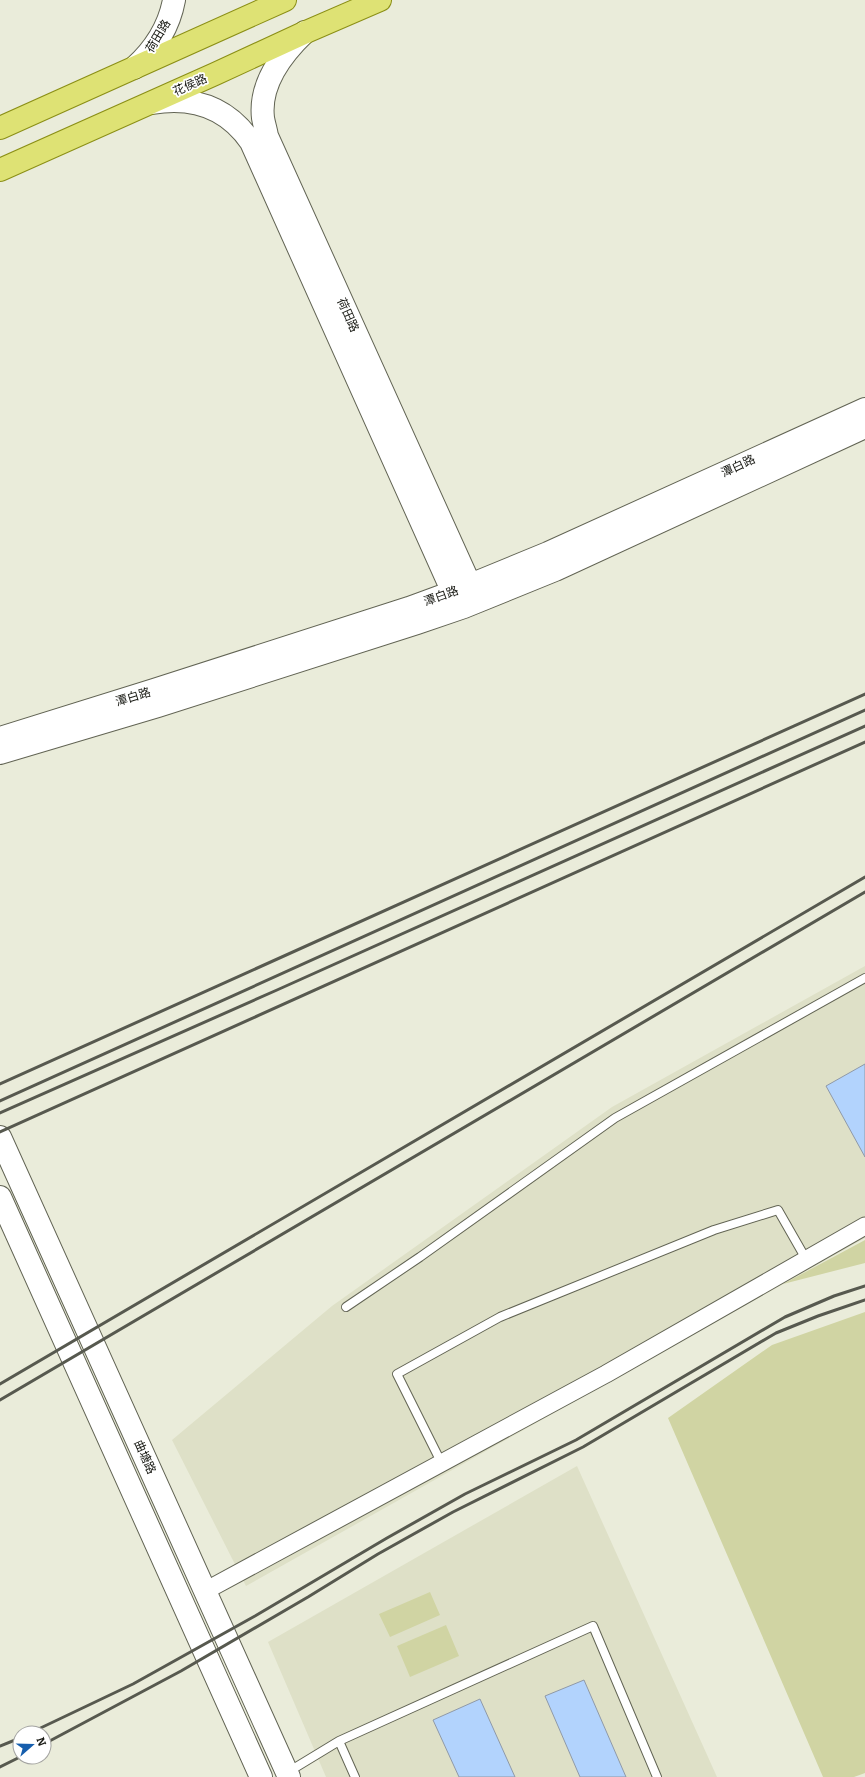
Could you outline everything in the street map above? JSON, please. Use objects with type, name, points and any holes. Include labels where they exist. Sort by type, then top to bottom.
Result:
[{"type":"main road","points":[[0,128],[285,0]]},
{"type":"main road","name":"花侯路","points":[[0,170],[380,0]]},
{"type":"street","name":"荷田路","points":[[134,68],[145,58],[161,36],[174,0]]},
{"type":"street","name":"荷田路","points":[[306,32],[290,47],[276,66],[268,84],[263,101],[263,117],[267,136],[465,597]]},
{"type":"street","name":"荷田路","points":[[149,103],[177,100],[205,105],[218,111],[231,120],[243,130],[251,142],[442,545]]},
{"type":"street","name":"潭白路","points":[[0,753],[158,706],[417,623],[514,568],[865,408]]},
{"type":"street","name":"潭白路","points":[[0,738],[162,688],[406,609],[465,597],[554,570],[865,427]]},
{"type":"street","points":[[406,609],[420,599],[432,584],[442,545],[461,555],[480,568],[490,571],[500,571],[514,568]]},
{"type":"street","name":"曲塘路","points":[[0,1137],[288,1775]]},
{"type":"street","points":[[0,1197],[261,1777]]},
{"type":"street","points":[[205,1591],[440,1462],[606,1374],[865,1226]]},
{"type":"lane","points":[[346,1306],[420,1257],[614,1118],[865,978]]},
{"type":"lane","points":[[440,1462],[396,1374],[500,1317],[714,1230],[778,1210],[806,1259]]},
{"type":"lane","points":[[288,1775],[339,1741],[594,1626],[657,1777]]},
{"type":"lane","points":[[339,1741],[355,1777]]},
{"type":"shaded area","points":[[865,966],[865,1238],[246,1586],[172,1440],[332,1306],[612,1107]]},
{"type":"shaded area","points":[[577,1466],[717,1777],[326,1777],[268,1642]]},
{"type":"green space","points":[[865,1240],[865,1263],[783,1284]]},
{"type":"green space","points":[[865,1312],[865,1773],[854,1777],[823,1777],[668,1418],[772,1345]]},
{"type":"green space","points":[[430,1592],[440,1615],[390,1637],[379,1614]]},
{"type":"green space","points":[[446,1625],[459,1656],[410,1677],[397,1646]]},
{"type":"building","points":[[865,1064],[865,1157],[826,1086]]},
{"type":"building","points":[[584,1680],[626,1777],[580,1777],[545,1696]]},
{"type":"building","points":[[480,1699],[515,1777],[459,1777],[433,1720]]},
{"type":"railway","points":[[0,1084],[865,694]]},
{"type":"railway","points":[[0,1101],[865,710]]},
{"type":"railway","points":[[0,1113],[865,726]]},
{"type":"railway","points":[[0,1132],[865,742]]},
{"type":"railway","points":[[0,1384],[865,877]]},
{"type":"railway","points":[[0,1400],[865,892]]},
{"type":"railway","points":[[47,1725],[133,1684],[255,1616],[465,1494],[576,1440],[785,1317],[834,1296],[865,1286]]},
{"type":"railway","points":[[52,1740],[181,1671],[308,1597],[378,1554],[453,1512],[583,1447],[776,1333],[818,1316],[865,1300]]},
{"type":"railway","points":[[0,1746],[12,1741]]},
{"type":"railway","points":[[0,1767],[12,1761]]}]
